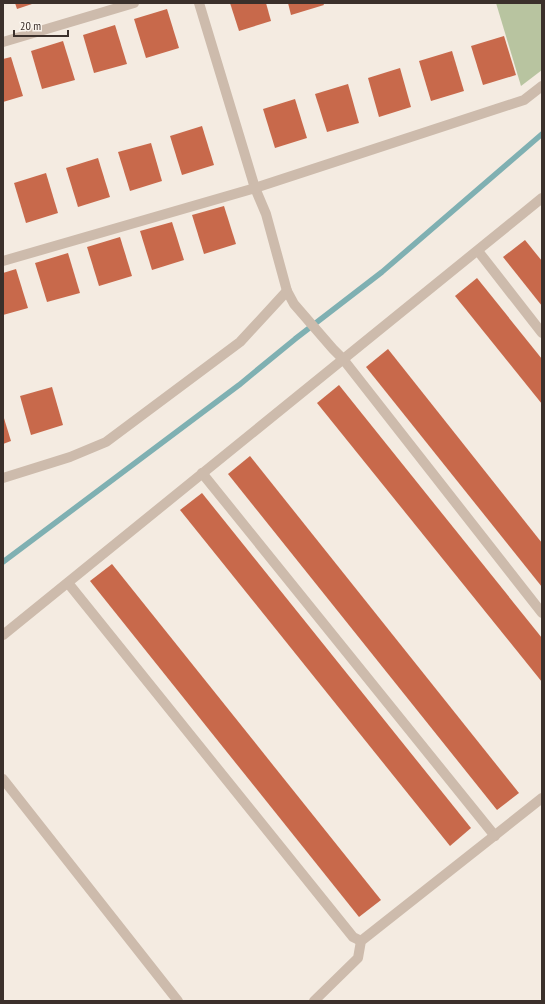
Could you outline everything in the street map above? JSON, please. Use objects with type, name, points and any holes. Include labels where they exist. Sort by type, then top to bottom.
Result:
[{"type":"lane","points":[[3,42],[134,3]]},
{"type":"lane","points":[[199,3],[255,188],[266,214],[287,291],[294,304],[343,359],[542,613]]},
{"type":"lane","points":[[3,262],[255,188],[524,100],[542,86]]},
{"type":"lane","points":[[3,635],[542,198]]},
{"type":"lane","points":[[478,250],[542,333]]},
{"type":"lane","points":[[3,478],[70,457],[106,442],[240,342],[287,291]]},
{"type":"lane","points":[[202,474],[494,836]]},
{"type":"lane","points":[[68,582],[353,937],[361,941]]},
{"type":"lane","points":[[3,778],[178,1001]]},
{"type":"lane","points":[[314,1001],[358,958],[361,941],[542,798]]},
{"type":"green space","points":[[496,3],[542,3],[542,70],[521,86]]},
{"type":"building","points":[[15,3],[35,3],[17,9]]},
{"type":"building","points":[[230,3],[266,3],[271,21],[239,31]]},
{"type":"building","points":[[288,3],[323,3],[324,5],[291,15]]},
{"type":"building","points":[[167,9],[179,48],[146,58],[134,19]]},
{"type":"building","points":[[115,25],[127,64],[94,73],[83,35]]},
{"type":"building","points":[[504,36],[516,75],[483,85],[471,46]]},
{"type":"building","points":[[63,41],[75,80],[42,89],[31,51]]},
{"type":"building","points":[[452,51],[464,91],[431,101],[419,61]]},
{"type":"building","points":[[11,57],[23,96],[3,102],[3,59]]},
{"type":"building","points":[[400,68],[411,107],[379,117],[368,78]]},
{"type":"building","points":[[348,84],[359,123],[327,132],[315,94]]},
{"type":"building","points":[[295,99],[307,138],[275,148],[263,109]]},
{"type":"building","points":[[202,126],[214,165],[182,175],[170,136]]},
{"type":"building","points":[[151,143],[162,181],[130,191],[118,152]]},
{"type":"building","points":[[98,158],[110,197],[78,207],[66,168]]},
{"type":"building","points":[[46,173],[58,213],[26,223],[14,183]]},
{"type":"building","points":[[224,206],[236,244],[204,254],[192,215]]},
{"type":"building","points":[[172,222],[184,260],[152,270],[140,231]]},
{"type":"building","points":[[120,237],[132,276],[99,286],[87,247]]},
{"type":"building","points":[[525,240],[542,261],[542,306],[503,257]]},
{"type":"building","points":[[68,253],[80,293],[47,302],[35,263]]},
{"type":"building","points":[[16,269],[28,308],[3,315],[3,273]]},
{"type":"building","points":[[477,278],[542,359],[542,404],[455,296]]},
{"type":"building","points":[[388,349],[542,543],[542,587],[366,367]]},
{"type":"building","points":[[339,385],[542,638],[542,682],[317,403]]},
{"type":"building","points":[[52,387],[63,425],[31,435],[20,396]]},
{"type":"building","points":[[3,415],[11,441],[3,444]]},
{"type":"building","points":[[250,456],[519,793],[497,810],[228,474]]},
{"type":"building","points":[[202,493],[471,828],[450,846],[180,510]]},
{"type":"building","points":[[112,564],[381,900],[359,917],[90,581]]},
{"type":"waterway","points":[[3,562],[239,385],[295,339],[382,272],[542,134]]}]
